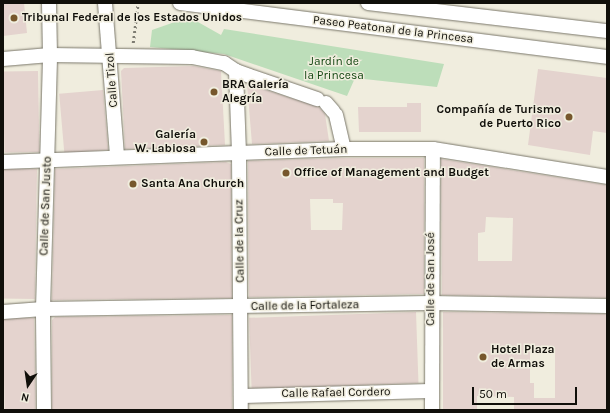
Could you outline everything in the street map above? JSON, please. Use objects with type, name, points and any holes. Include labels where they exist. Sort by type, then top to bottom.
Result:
[{"type":"street","name":"Calle de San Justo","points":[[44,410],[43,309],[50,55],[49,3]]},
{"type":"street","name":"Calle Tizol","points":[[105,3],[111,57],[117,158]]},
{"type":"street","name":"Paseo Peatonal de la Princesa","points":[[180,3],[607,57]]},
{"type":"street","points":[[368,3],[607,31]]},
{"type":"street","points":[[3,59],[50,55],[192,57],[224,63],[236,71],[328,107],[344,149]]},
{"type":"street","name":"Calle de la Cruz","points":[[236,71],[239,154],[241,410]]},
{"type":"street","name":"Calle de Tetuán","points":[[3,162],[47,159],[239,154],[344,149],[433,149],[550,166],[607,177]]},
{"type":"street","name":"Calle de San José","points":[[432,410],[430,304],[433,149]]},
{"type":"street","name":"Calle de la Fortaleza","points":[[3,312],[43,309],[241,308],[430,304],[607,306]]},
{"type":"street","name":"Calle Rafael Cordero","points":[[241,396],[432,391]]},
{"type":"path","points":[[132,45],[138,3]]},
{"type":"green space","name":"Jardín de la Princesa","points":[[189,17],[221,35],[224,29],[444,64],[437,87],[355,78],[347,96],[224,54],[150,47],[152,30]]},
{"type":"building","name":"Tribunal Federal de los Estados Unidos","points":[[3,3],[24,3],[27,33],[3,36]]},
{"type":"building","points":[[193,66],[221,71],[225,145],[125,149],[121,71],[124,68]]},
{"type":"building","name":"Compañía de Turismo de Puerto Rico","points":[[538,69],[607,78],[607,133],[593,131],[590,155],[528,145]]},
{"type":"building","points":[[38,71],[39,152],[4,153],[3,72]]},
{"type":"building","points":[[247,84],[319,107],[325,114],[329,141],[252,144]]},
{"type":"building","points":[[103,90],[108,150],[64,154],[59,94]]},
{"type":"building","points":[[407,103],[421,103],[421,132],[359,132],[358,107],[407,107]]},
{"type":"building","points":[[344,158],[424,158],[424,294],[249,297],[248,161]],"holes":[[[310,199],[333,199],[333,203],[343,203],[342,230],[311,230]]]},
{"type":"building","points":[[441,159],[607,185],[607,298],[442,295]],"holes":[[[486,217],[513,218],[512,261],[478,261],[478,233],[485,232]]]},
{"type":"building","points":[[226,162],[231,164],[232,298],[52,300],[55,169]]},
{"type":"building","points":[[3,168],[37,169],[35,299],[3,298]]},
{"type":"building","points":[[416,312],[418,383],[252,389],[249,318]]},
{"type":"building","points":[[443,312],[607,314],[607,410],[514,410],[514,397],[477,396],[477,410],[443,410]],"holes":[[[530,347],[555,347],[555,398],[534,398],[534,383],[530,383]]]},
{"type":"building","points":[[232,315],[232,410],[52,410],[52,320],[55,317]]},
{"type":"building","points":[[34,318],[36,410],[5,410],[3,319]]},
{"type":"place","name":"Tribunal Federal de los Estados Unidos","points":[[14,18]]},
{"type":"place","name":"BRA Galería Alegría","points":[[214,92]]},
{"type":"place","name":"Compañía de Turismo de Puerto Rico","points":[[569,117]]},
{"type":"place","name":"Galería W. Labiosa","points":[[204,142]]},
{"type":"place","name":"Office of Management and Budget","points":[[286,173]]},
{"type":"place","name":"Santa Ana Church","points":[[133,184]]},
{"type":"place","name":"Hotel Plaza de Armas","points":[[483,357]]}]
